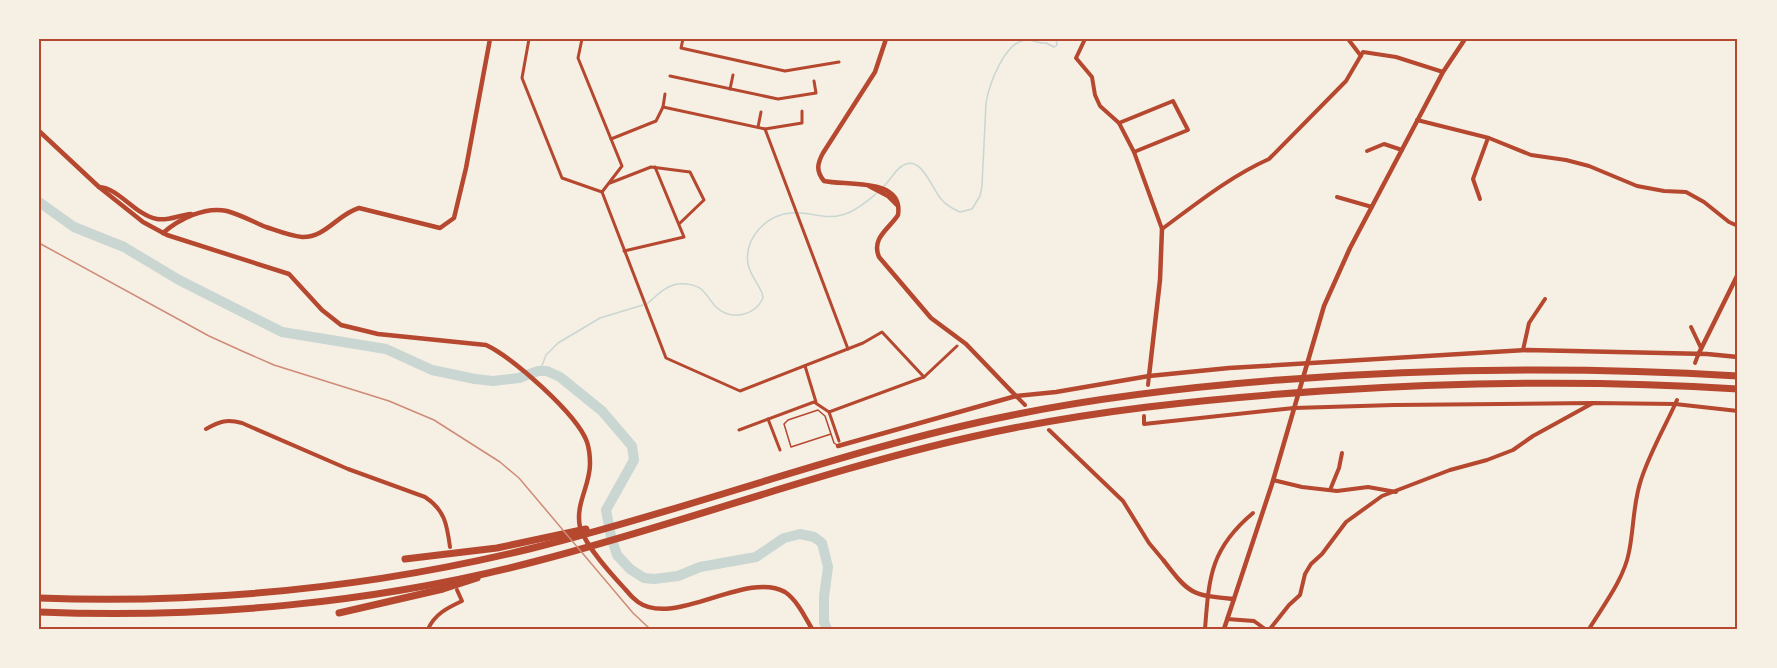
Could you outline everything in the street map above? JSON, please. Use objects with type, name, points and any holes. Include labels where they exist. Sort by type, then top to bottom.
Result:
[{"type":"highway","points":[[39,598],[187,598],[288,590],[411,574],[647,516],[917,436],[1015,414],[1156,392],[1294,379],[1437,371],[1542,370],[1738,376]]},
{"type":"highway","points":[[39,612],[126,614],[248,609],[382,592],[535,562],[833,474],[978,436],[1042,423],[1145,407],[1290,393],[1428,385],[1579,384],[1738,390]]},
{"type":"highway","points":[[405,559],[531,545]]},
{"type":"highway","points":[[339,614],[443,589],[514,567]]},
{"type":"street","points":[[163,233],[172,225],[194,215],[225,211],[282,233],[302,237],[317,236],[351,210],[359,208],[440,228],[446,225],[454,218],[466,168],[490,39]]},
{"type":"street","points":[[529,39],[522,78],[562,178],[602,192]]},
{"type":"street","points":[[582,39],[578,58],[622,166],[602,192]]},
{"type":"street","points":[[683,39],[681,48],[785,71],[839,62]]},
{"type":"street","points":[[886,39],[875,72],[835,134],[817,166],[818,171],[824,180],[833,183],[866,184],[893,197],[899,210],[894,221],[878,239],[876,247],[879,257],[931,318],[966,344],[1025,405]]},
{"type":"street","points":[[1085,39],[1077,58],[1079,63],[1092,77],[1095,95],[1100,106],[1119,123],[1134,152],[1162,229],[1160,280],[1148,385]]},
{"type":"street","points":[[1348,39],[1361,56]]},
{"type":"street","points":[[1224,629],[1273,480],[1324,306],[1350,248],[1417,120],[1464,39]]},
{"type":"street","points":[[1162,229],[1204,196],[1269,159],[1346,81],[1364,52],[1396,57],[1443,72]]},
{"type":"street","points":[[730,88],[733,75]]},
{"type":"street","points":[[670,76],[778,99],[816,93],[814,81]]},
{"type":"street","points":[[610,139],[656,121],[666,94]]},
{"type":"street","points":[[1119,123],[1173,101],[1188,130],[1134,152]]},
{"type":"street","points":[[663,107],[765,129],[802,123],[802,111]]},
{"type":"street","points":[[758,127],[761,112]]},
{"type":"street","points":[[1417,120],[1488,138],[1531,155],[1589,166],[1637,186],[1686,192],[1738,226]]},
{"type":"street","points":[[765,129],[848,349]]},
{"type":"street","points":[[39,131],[131,214],[163,233],[289,274],[322,310],[341,325],[378,334],[486,345],[499,351],[519,366],[579,427],[587,442],[590,468],[579,506],[578,517],[581,530],[610,573],[640,604],[661,609],[675,609],[752,588],[769,588],[785,592],[797,604],[812,629]]},
{"type":"street","points":[[1480,199],[1473,179],[1488,138]]},
{"type":"street","points":[[1367,151],[1384,144],[1402,150]]},
{"type":"street","points":[[607,184],[651,166],[690,172],[704,200],[680,223]]},
{"type":"street","points":[[625,253],[684,237],[655,167]]},
{"type":"street","points":[[99,186],[107,187],[139,211],[153,218],[166,220],[189,214],[194,215]]},
{"type":"street","points":[[602,192],[666,358],[740,391],[848,349],[882,332],[924,377]]},
{"type":"street","points":[[1337,197],[1372,207]]},
{"type":"street","points":[[1695,363],[1738,274]]},
{"type":"street","points":[[1523,350],[1529,323],[1545,299]]},
{"type":"street","points":[[1690,327],[1701,348]]},
{"type":"street","points":[[829,412],[924,377],[957,346]]},
{"type":"street","points":[[804,366],[816,402],[829,412],[838,443],[1016,396],[1056,392],[1149,376],[1308,362],[1523,350],[1738,357]]},
{"type":"street","points":[[739,430],[816,402]]},
{"type":"street","points":[[1144,416],[1144,424],[1294,408],[1676,402],[1738,411]]},
{"type":"street","points":[[1589,629],[1623,570],[1629,554],[1640,481],[1660,432],[1676,402]]},
{"type":"street","points":[[1270,629],[1288,605],[1300,596],[1308,569],[1346,522],[1382,496],[1450,470],[1513,450],[1533,436],[1593,403]]},
{"type":"street","points":[[206,429],[230,419],[348,469],[426,497],[441,510],[446,520],[450,547]]},
{"type":"street","points":[[768,419],[780,450]]},
{"type":"street","points":[[1049,430],[1123,501],[1149,543],[1190,591],[1207,597],[1234,599]]},
{"type":"street","points":[[1330,490],[1342,453]]},
{"type":"street","points":[[1273,480],[1302,487],[1330,490],[1368,488],[1396,492]]},
{"type":"street","points":[[1205,629],[1212,569],[1223,546],[1238,525],[1253,513]]},
{"type":"street","points":[[428,629],[441,612],[462,601],[457,590]]},
{"type":"street","points":[[1227,619],[1254,621],[1265,629]]},
{"type":"lane","points":[[831,434],[791,447],[784,424],[788,420],[818,410],[825,416],[831,434],[834,443],[838,443]]},
{"type":"waterway","points":[[883,187],[902,166],[909,163],[915,164],[947,205],[960,212],[972,209],[980,196],[982,186],[986,103],[1000,64],[1012,47],[1020,42],[1030,40],[1054,47],[1057,45],[1056,39]]},
{"type":"waterway","points":[[647,304],[666,289],[684,284],[701,289],[722,311],[735,315],[749,312],[763,298],[749,268],[748,254],[753,237],[765,223],[791,213],[829,217],[847,214],[877,193]]},
{"type":"waterway","points":[[39,202],[74,227],[124,247],[179,280],[282,332],[386,349],[432,370],[475,379],[493,381],[519,378],[538,371],[547,371],[560,377],[602,411],[632,446],[634,460],[606,510],[617,555],[630,569],[644,578],[678,576],[700,567],[756,557],[784,538],[800,534],[814,537],[822,543],[828,567],[824,597],[824,622],[827,629]]},
{"type":"waterway","points":[[540,371],[546,355],[558,343],[600,318],[643,305]]},
{"type":"railway","points":[[39,243],[209,336],[242,351],[274,365],[389,401],[434,420],[500,462],[519,478],[633,613],[650,629]]}]
